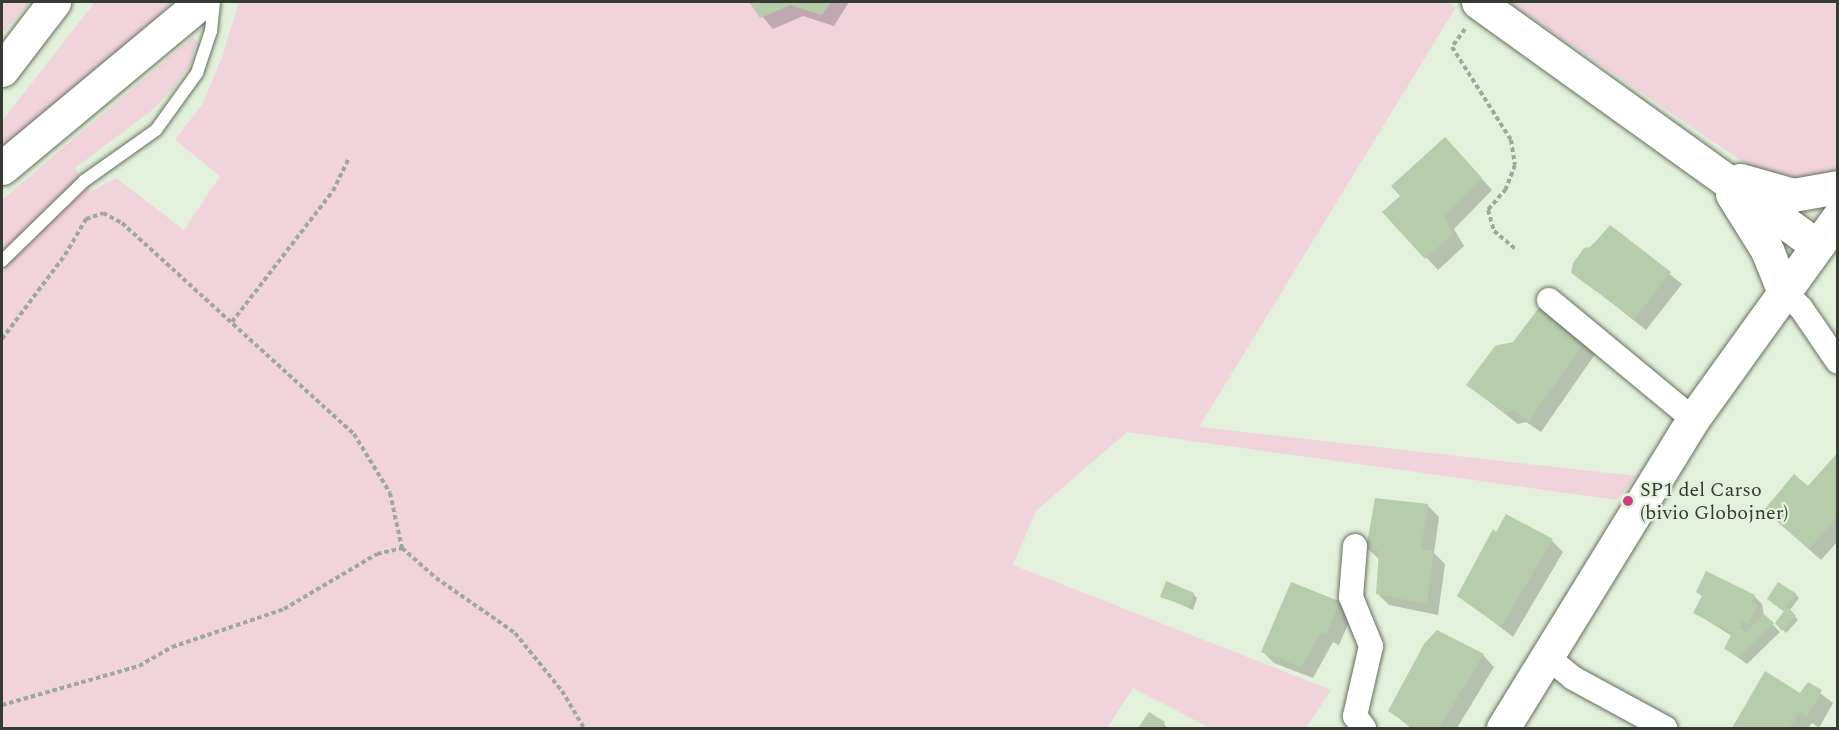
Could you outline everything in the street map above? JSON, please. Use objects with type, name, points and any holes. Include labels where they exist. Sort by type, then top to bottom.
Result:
[{"type":"main road","points":[[2,70],[54,2]]},
{"type":"main road","points":[[2,168],[201,2]]},
{"type":"main road","points":[[1480,3],[1817,246]]},
{"type":"main road","points":[[1718,174],[1792,195],[1838,187]]},
{"type":"main road","points":[[1718,174],[1762,241],[1783,290]]},
{"type":"main road","points":[[1503,729],[1693,418],[1783,290],[1838,217]]},
{"type":"street","points":[[1783,290],[1801,308],[1838,362]]},
{"type":"street","points":[[1549,300],[1693,418]]},
{"type":"street","points":[[1355,546],[1351,597],[1371,646],[1355,716],[1364,729]]},
{"type":"street","points":[[1546,656],[1573,678],[1665,729]]},
{"type":"lane","points":[[2,261],[84,181],[156,130],[197,73],[211,31],[214,2]]},
{"type":"path","points":[[1480,3],[1452,47],[1510,141],[1515,165],[1506,189],[1488,210],[1494,231],[1516,250]]},
{"type":"path","points":[[232,322],[333,191],[349,158]]},
{"type":"path","points":[[2,339],[65,255],[86,219],[103,213],[123,223],[354,434],[390,494],[402,548],[436,578],[515,633],[562,691],[584,729]]},
{"type":"path","points":[[2,705],[139,666],[172,647],[255,616],[284,609],[377,554],[402,548]]},
{"type":"shaded area","points":[[2,2],[30,2],[2,34]]},
{"type":"shaded area","points":[[95,2],[173,2],[101,67],[2,148],[2,121]]},
{"type":"shaded area","points":[[239,2],[1447,2],[1456,7],[1199,427],[1636,476],[1617,500],[1127,432],[1036,511],[1013,565],[1331,690],[1306,728],[1210,728],[1133,688],[1107,728],[2,728],[2,200],[193,37],[197,42],[189,66],[173,89],[151,111],[75,168],[91,192],[116,178],[184,230],[220,176],[175,140],[203,103],[222,57]]},
{"type":"shaded area","points":[[1509,2],[1837,2],[1837,172],[1802,181],[1761,174]]},
{"type":"building","points":[[749,2],[831,2],[822,15],[791,5],[760,18]]},
{"type":"building","points":[[1445,137],[1482,178],[1444,217],[1453,234],[1425,259],[1382,212],[1400,196],[1391,186]]},
{"type":"building","points":[[1610,225],[1671,272],[1634,319],[1571,273],[1573,263],[1584,248],[1591,247]]},
{"type":"building","points":[[1541,305],[1588,337],[1529,421],[1513,411],[1505,413],[1466,385],[1495,346],[1513,342]]},
{"type":"building","points":[[1838,452],[1838,516],[1809,549],[1764,510],[1794,474],[1808,486]]},
{"type":"building","points":[[1375,498],[1428,504],[1421,549],[1434,551],[1427,604],[1376,594],[1379,551],[1366,549]]},
{"type":"building","points":[[1506,514],[1553,539],[1501,627],[1457,596],[1493,529],[1496,532]]},
{"type":"building","points":[[1706,571],[1755,595],[1752,602],[1758,605],[1748,624],[1742,621],[1740,628],[1746,632],[1764,614],[1774,623],[1739,657],[1724,649],[1732,633],[1693,613],[1702,596],[1696,592]]},
{"type":"building","points":[[1166,581],[1194,593],[1190,607],[1160,597]]},
{"type":"building","points":[[1291,582],[1339,601],[1327,635],[1321,632],[1301,667],[1261,652]]},
{"type":"building","points":[[1778,582],[1797,594],[1787,606],[1796,616],[1782,631],[1775,623],[1784,611],[1767,599]]},
{"type":"building","points":[[1437,630],[1484,654],[1439,728],[1414,728],[1388,711],[1424,644]]},
{"type":"building","points":[[1765,671],[1800,693],[1808,682],[1822,690],[1807,717],[1800,712],[1789,728],[1732,728]]},
{"type":"building","points":[[1149,712],[1165,722],[1161,728],[1138,728]]},
{"type":"place","name":"SP1 del Carso (bivio Globojner)","points":[[1628,501]]}]
